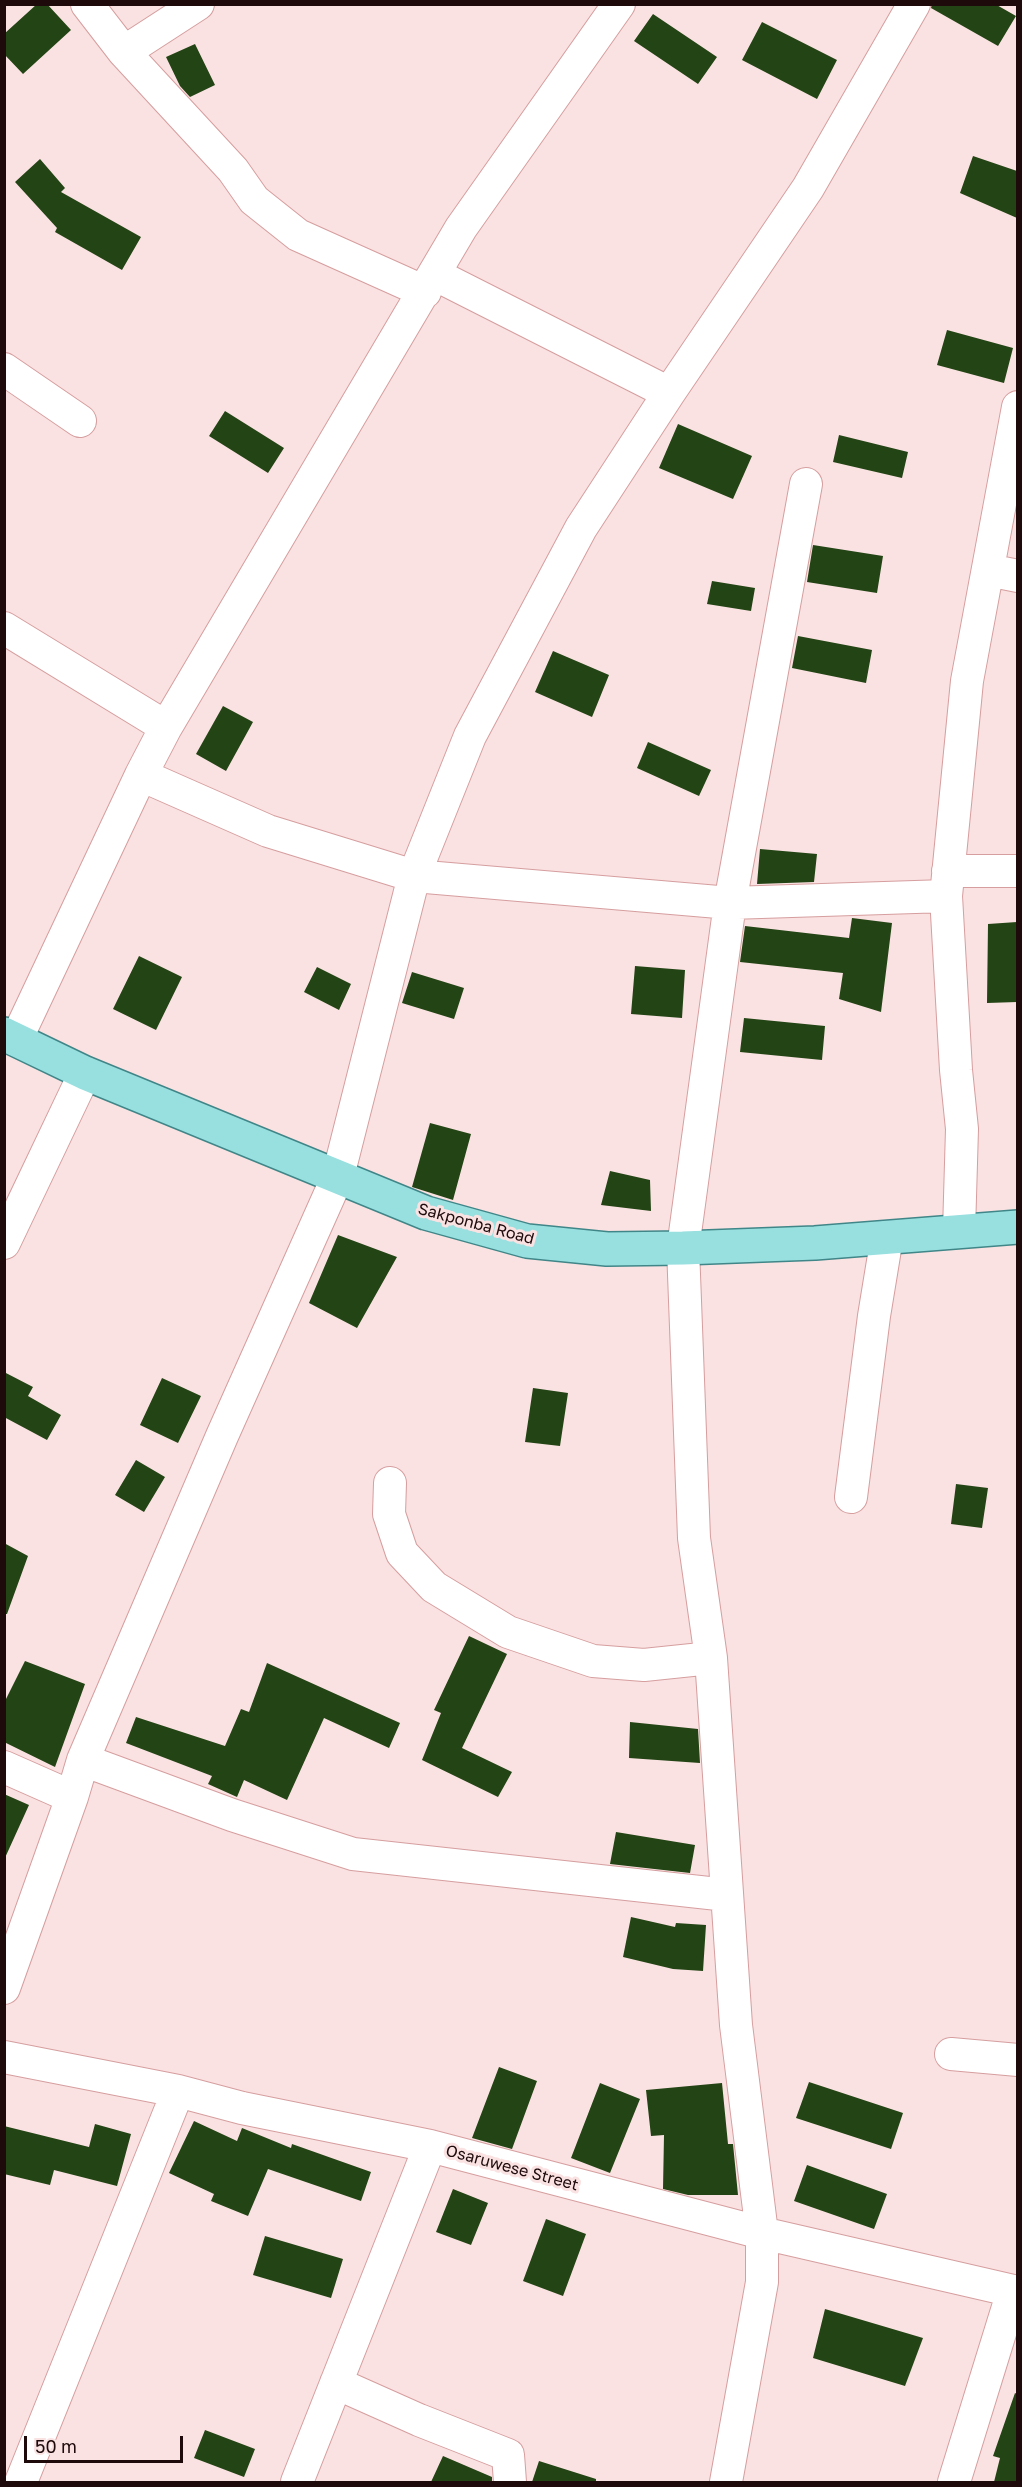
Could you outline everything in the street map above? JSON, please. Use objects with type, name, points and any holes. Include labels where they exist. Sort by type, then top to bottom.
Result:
[{"type":"main road","name":"Sakponba Road","points":[[10,1037],[85,1073],[426,1213],[527,1240],[607,1249],[683,1248],[815,1243],[1017,1227]]},
{"type":"street","points":[[87,4],[124,52],[233,170],[254,200],[298,235],[429,283],[669,393]]},
{"type":"street","points":[[124,52],[198,4]]},
{"type":"street","points":[[10,1037],[166,727],[284,525],[461,228],[619,4]]},
{"type":"street","points":[[4,1988],[83,1760],[222,1436],[338,1176],[414,876],[470,736],[581,528],[808,188],[914,4]]},
{"type":"street","points":[[4,369],[80,421]]},
{"type":"street","points":[[959,1231],[962,1129],[956,1070],[947,883],[967,681],[1017,406]]},
{"type":"street","points":[[726,2482],[762,2282],[762,2233],[736,2025],[711,1658],[694,1538],[683,1248],[730,903],[806,484]]},
{"type":"street","points":[[988,570],[1017,576]]},
{"type":"street","points":[[4,628],[166,727]]},
{"type":"street","points":[[141,775],[268,831],[414,876],[730,903],[947,883],[1017,871]]},
{"type":"street","points":[[4,1243],[85,1073]]},
{"type":"street","points":[[851,1497],[874,1316],[887,1237]]},
{"type":"street","points":[[390,1483],[389,1515],[402,1553],[434,1587],[508,1632],[593,1661],[644,1665],[711,1658]]},
{"type":"street","points":[[83,1760],[232,1815],[353,1854],[727,1895]]},
{"type":"street","points":[[4,1767],[72,1797]]},
{"type":"street","points":[[951,2054],[1017,2060]]},
{"type":"street","name":"Osaruwese Street","points":[[4,2057],[178,2091],[242,2108],[430,2146],[762,2233],[1015,2291]]},
{"type":"street","points":[[21,2482],[178,2091]]},
{"type":"street","points":[[297,2482],[430,2146]]},
{"type":"street","points":[[954,2482],[1015,2291]]},
{"type":"street","points":[[336,2383],[419,2420],[508,2455],[510,2482]]},
{"type":"building","points":[[37,4],[47,4],[71,30],[23,74],[4,54],[4,34]]},
{"type":"building","points":[[932,4],[995,4],[1016,16],[998,46],[931,8]]},
{"type":"building","points":[[653,14],[717,57],[698,84],[634,41]]},
{"type":"building","points":[[762,22],[837,60],[817,99],[742,60]]},
{"type":"building","points":[[195,44],[215,85],[190,97],[180,86],[166,57]]},
{"type":"building","points":[[973,156],[1017,171],[1017,218],[960,193]]},
{"type":"building","points":[[40,159],[65,188],[61,192],[141,237],[122,270],[55,232],[57,228],[15,182]]},
{"type":"building","points":[[947,330],[1013,348],[1004,383],[937,365]]},
{"type":"building","points":[[225,411],[284,448],[268,473],[209,436]]},
{"type":"building","points":[[678,424],[752,456],[733,499],[659,468]]},
{"type":"building","points":[[839,435],[908,452],[902,478],[833,462]]},
{"type":"building","points":[[813,545],[883,556],[877,593],[807,582]]},
{"type":"building","points":[[712,581],[755,588],[751,611],[707,604]]},
{"type":"building","points":[[798,636],[872,650],[866,683],[792,668]]},
{"type":"building","points":[[553,651],[609,675],[592,717],[535,692]]},
{"type":"building","points":[[223,706],[253,722],[226,771],[196,754]]},
{"type":"building","points":[[648,742],[711,770],[699,796],[637,768]]},
{"type":"building","points":[[760,849],[817,854],[814,882],[757,884]]},
{"type":"building","points":[[852,918],[892,923],[881,1012],[839,999],[843,973],[740,962],[745,926],[849,938]]},
{"type":"building","points":[[1017,922],[1017,1002],[987,1003],[988,924]]},
{"type":"building","points":[[139,956],[182,977],[156,1030],[113,1009]]},
{"type":"building","points":[[635,966],[685,970],[682,1018],[631,1014]]},
{"type":"building","points":[[317,967],[351,984],[339,1010],[304,992]]},
{"type":"building","points":[[412,972],[464,988],[454,1019],[402,1003]]},
{"type":"building","points":[[744,1018],[825,1026],[822,1060],[740,1052]]},
{"type":"building","points":[[430,1123],[471,1134],[453,1200],[412,1187]]},
{"type":"building","points":[[610,1171],[650,1180],[651,1211],[601,1205]]},
{"type":"building","points":[[338,1235],[397,1257],[357,1328],[309,1303]]},
{"type":"building","points":[[4,1372],[33,1387],[28,1396],[61,1415],[47,1440],[4,1417]]},
{"type":"building","points":[[162,1378],[201,1396],[178,1443],[140,1425]]},
{"type":"building","points":[[533,1388],[568,1393],[560,1446],[525,1442]]},
{"type":"building","points":[[136,1460],[165,1477],[144,1512],[115,1495]]},
{"type":"building","points":[[956,1484],[988,1488],[982,1528],[951,1524]]},
{"type":"building","points":[[4,1543],[28,1556],[7,1614],[4,1614]]},
{"type":"building","points":[[469,1636],[507,1654],[462,1748],[512,1772],[498,1797],[422,1760],[441,1713],[434,1710]]},
{"type":"building","points":[[25,1661],[85,1684],[55,1767],[4,1742],[4,1703]]},
{"type":"building","points":[[267,1663],[400,1723],[389,1748],[324,1718],[287,1800],[244,1780],[237,1797],[208,1784],[212,1776],[126,1743],[136,1717],[225,1746],[241,1709],[249,1712]]},
{"type":"building","points":[[630,1722],[698,1729],[700,1763],[629,1758]]},
{"type":"building","points":[[4,1794],[29,1805],[4,1860]]},
{"type":"building","points":[[616,1832],[695,1845],[690,1873],[610,1864]]},
{"type":"building","points":[[631,1917],[675,1927],[676,1923],[706,1925],[703,1971],[673,1969],[623,1957]]},
{"type":"building","points":[[499,2067],[537,2081],[512,2149],[472,2138]]},
{"type":"building","points":[[809,2082],[903,2113],[891,2149],[796,2118]]},
{"type":"building","points":[[600,2083],[640,2099],[610,2173],[571,2158]]},
{"type":"building","points":[[722,2083],[728,2144],[733,2144],[738,2195],[688,2195],[663,2189],[664,2135],[651,2136],[646,2090]]},
{"type":"building","points":[[194,2121],[237,2141],[242,2128],[291,2148],[292,2144],[371,2172],[361,2201],[268,2169],[248,2216],[211,2201],[214,2194],[169,2173]]},
{"type":"building","points":[[95,2124],[131,2134],[117,2186],[54,2170],[50,2185],[4,2174],[4,2126],[89,2147]]},
{"type":"building","points":[[807,2165],[887,2194],[874,2229],[794,2201]]},
{"type":"building","points":[[453,2189],[488,2203],[471,2245],[436,2232]]},
{"type":"building","points":[[546,2219],[586,2234],[563,2296],[523,2281]]},
{"type":"building","points":[[265,2236],[343,2259],[331,2298],[253,2275]]},
{"type":"building","points":[[825,2309],[923,2338],[905,2386],[813,2358]]},
{"type":"building","points":[[1015,2393],[1017,2394],[1017,2482],[994,2482],[1000,2458],[993,2456]]},
{"type":"building","points":[[205,2430],[255,2449],[244,2477],[194,2458]]},
{"type":"building","points":[[443,2456],[492,2477],[492,2482],[431,2482]]},
{"type":"building","points":[[539,2461],[596,2479],[596,2482],[532,2482]]}]
